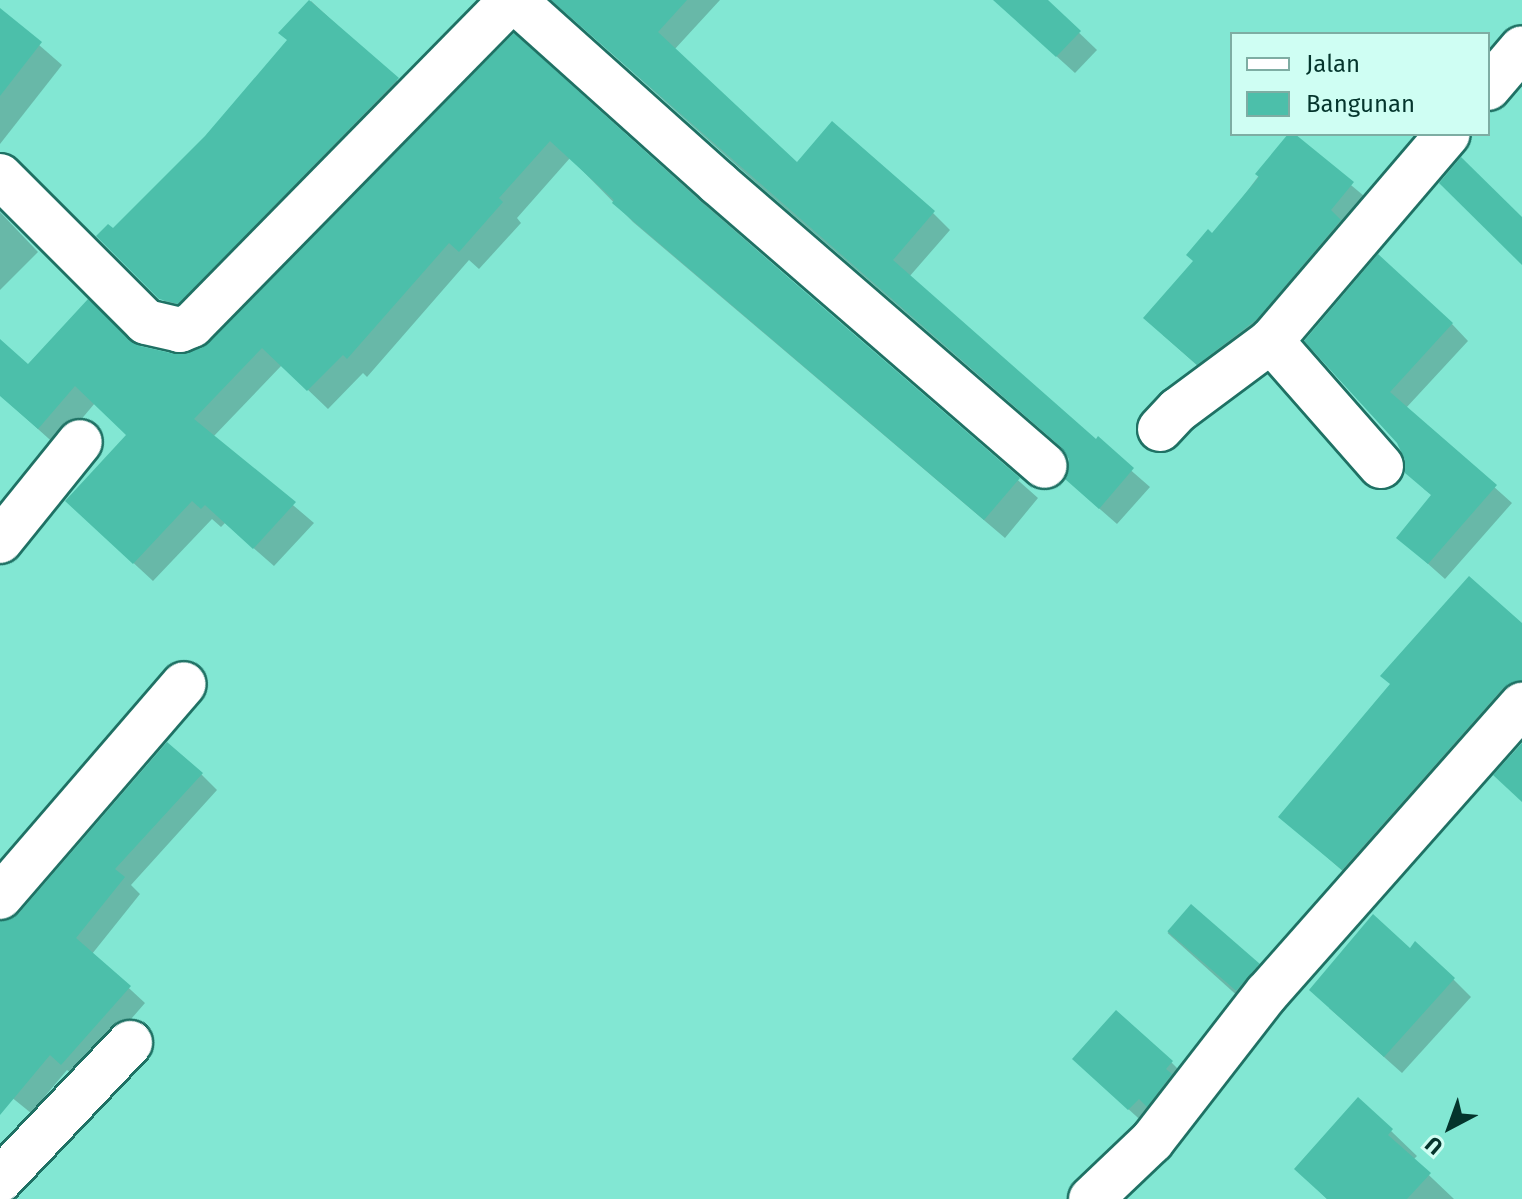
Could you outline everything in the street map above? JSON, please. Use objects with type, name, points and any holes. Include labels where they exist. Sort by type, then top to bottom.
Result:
[{"type":"street","points":[[0,176],[146,322],[180,330],[192,325],[513,0],[718,183],[1045,466]]},
{"type":"street","points":[[1490,86],[1522,48]]},
{"type":"street","points":[[1160,429],[1178,410],[1271,341],[1446,136]]},
{"type":"street","points":[[1271,341],[1381,466]]},
{"type":"street","points":[[0,541],[80,442]]},
{"type":"street","points":[[0,897],[184,684]]},
{"type":"street","points":[[1091,1199],[1152,1141],[1267,993],[1522,705]]},
{"type":"street","points":[[0,1180],[130,1043]]},
{"type":"building","points":[[309,0],[399,78],[178,304],[159,299],[96,236],[108,224],[113,228],[205,136],[287,40],[278,33]]},
{"type":"building","points":[[551,0],[687,0],[658,32],[797,162],[832,121],[935,211],[893,260],[1096,439],[1098,436],[1134,468],[1099,509],[1065,479],[1069,459],[1061,447]]},
{"type":"building","points":[[993,0],[1048,0],[1081,31],[1056,57]]},
{"type":"building","points":[[0,8],[42,42],[0,96]]},
{"type":"building","points":[[514,33],[701,202],[1020,478],[984,520],[612,203],[614,200],[550,141],[499,198],[503,202],[459,252],[449,243],[347,359],[343,355],[307,391],[262,348],[194,419],[296,502],[253,549],[205,505],[201,509],[192,501],[133,564],[65,501],[126,435],[75,386],[38,429],[0,396],[0,339],[28,364],[88,299],[140,346],[175,354],[202,348]]},
{"type":"building","points":[[1286,136],[1297,136],[1354,182],[1331,210],[1341,220],[1257,319],[1197,365],[1143,318],[1193,261],[1186,255],[1208,229],[1212,233],[1259,177],[1255,174]]},
{"type":"building","points":[[1461,157],[1522,217],[1522,265],[1439,183]]},
{"type":"building","points":[[1378,254],[1453,323],[1390,392],[1497,485],[1428,564],[1396,538],[1431,495],[1405,473],[1405,460],[1397,443],[1304,341]]},
{"type":"building","points":[[1469,576],[1522,623],[1522,681],[1503,688],[1342,870],[1278,817],[1390,684],[1380,676]]},
{"type":"building","points":[[167,742],[203,773],[115,869],[125,877],[76,938],[131,986],[61,1065],[50,1055],[0,1115],[0,921],[19,913]]},
{"type":"building","points":[[1522,743],[1522,802],[1493,775]]},
{"type":"building","points":[[1191,904],[1260,964],[1236,991],[1167,931]]},
{"type":"building","points":[[1373,914],[1410,948],[1415,941],[1455,978],[1384,1057],[1309,990]]},
{"type":"building","points":[[1116,1010],[1173,1061],[1166,1069],[1172,1074],[1147,1107],[1139,1099],[1128,1110],[1072,1059]]},
{"type":"building","points":[[1358,1097],[1393,1129],[1388,1135],[1431,1173],[1407,1199],[1327,1199],[1294,1169]]}]
